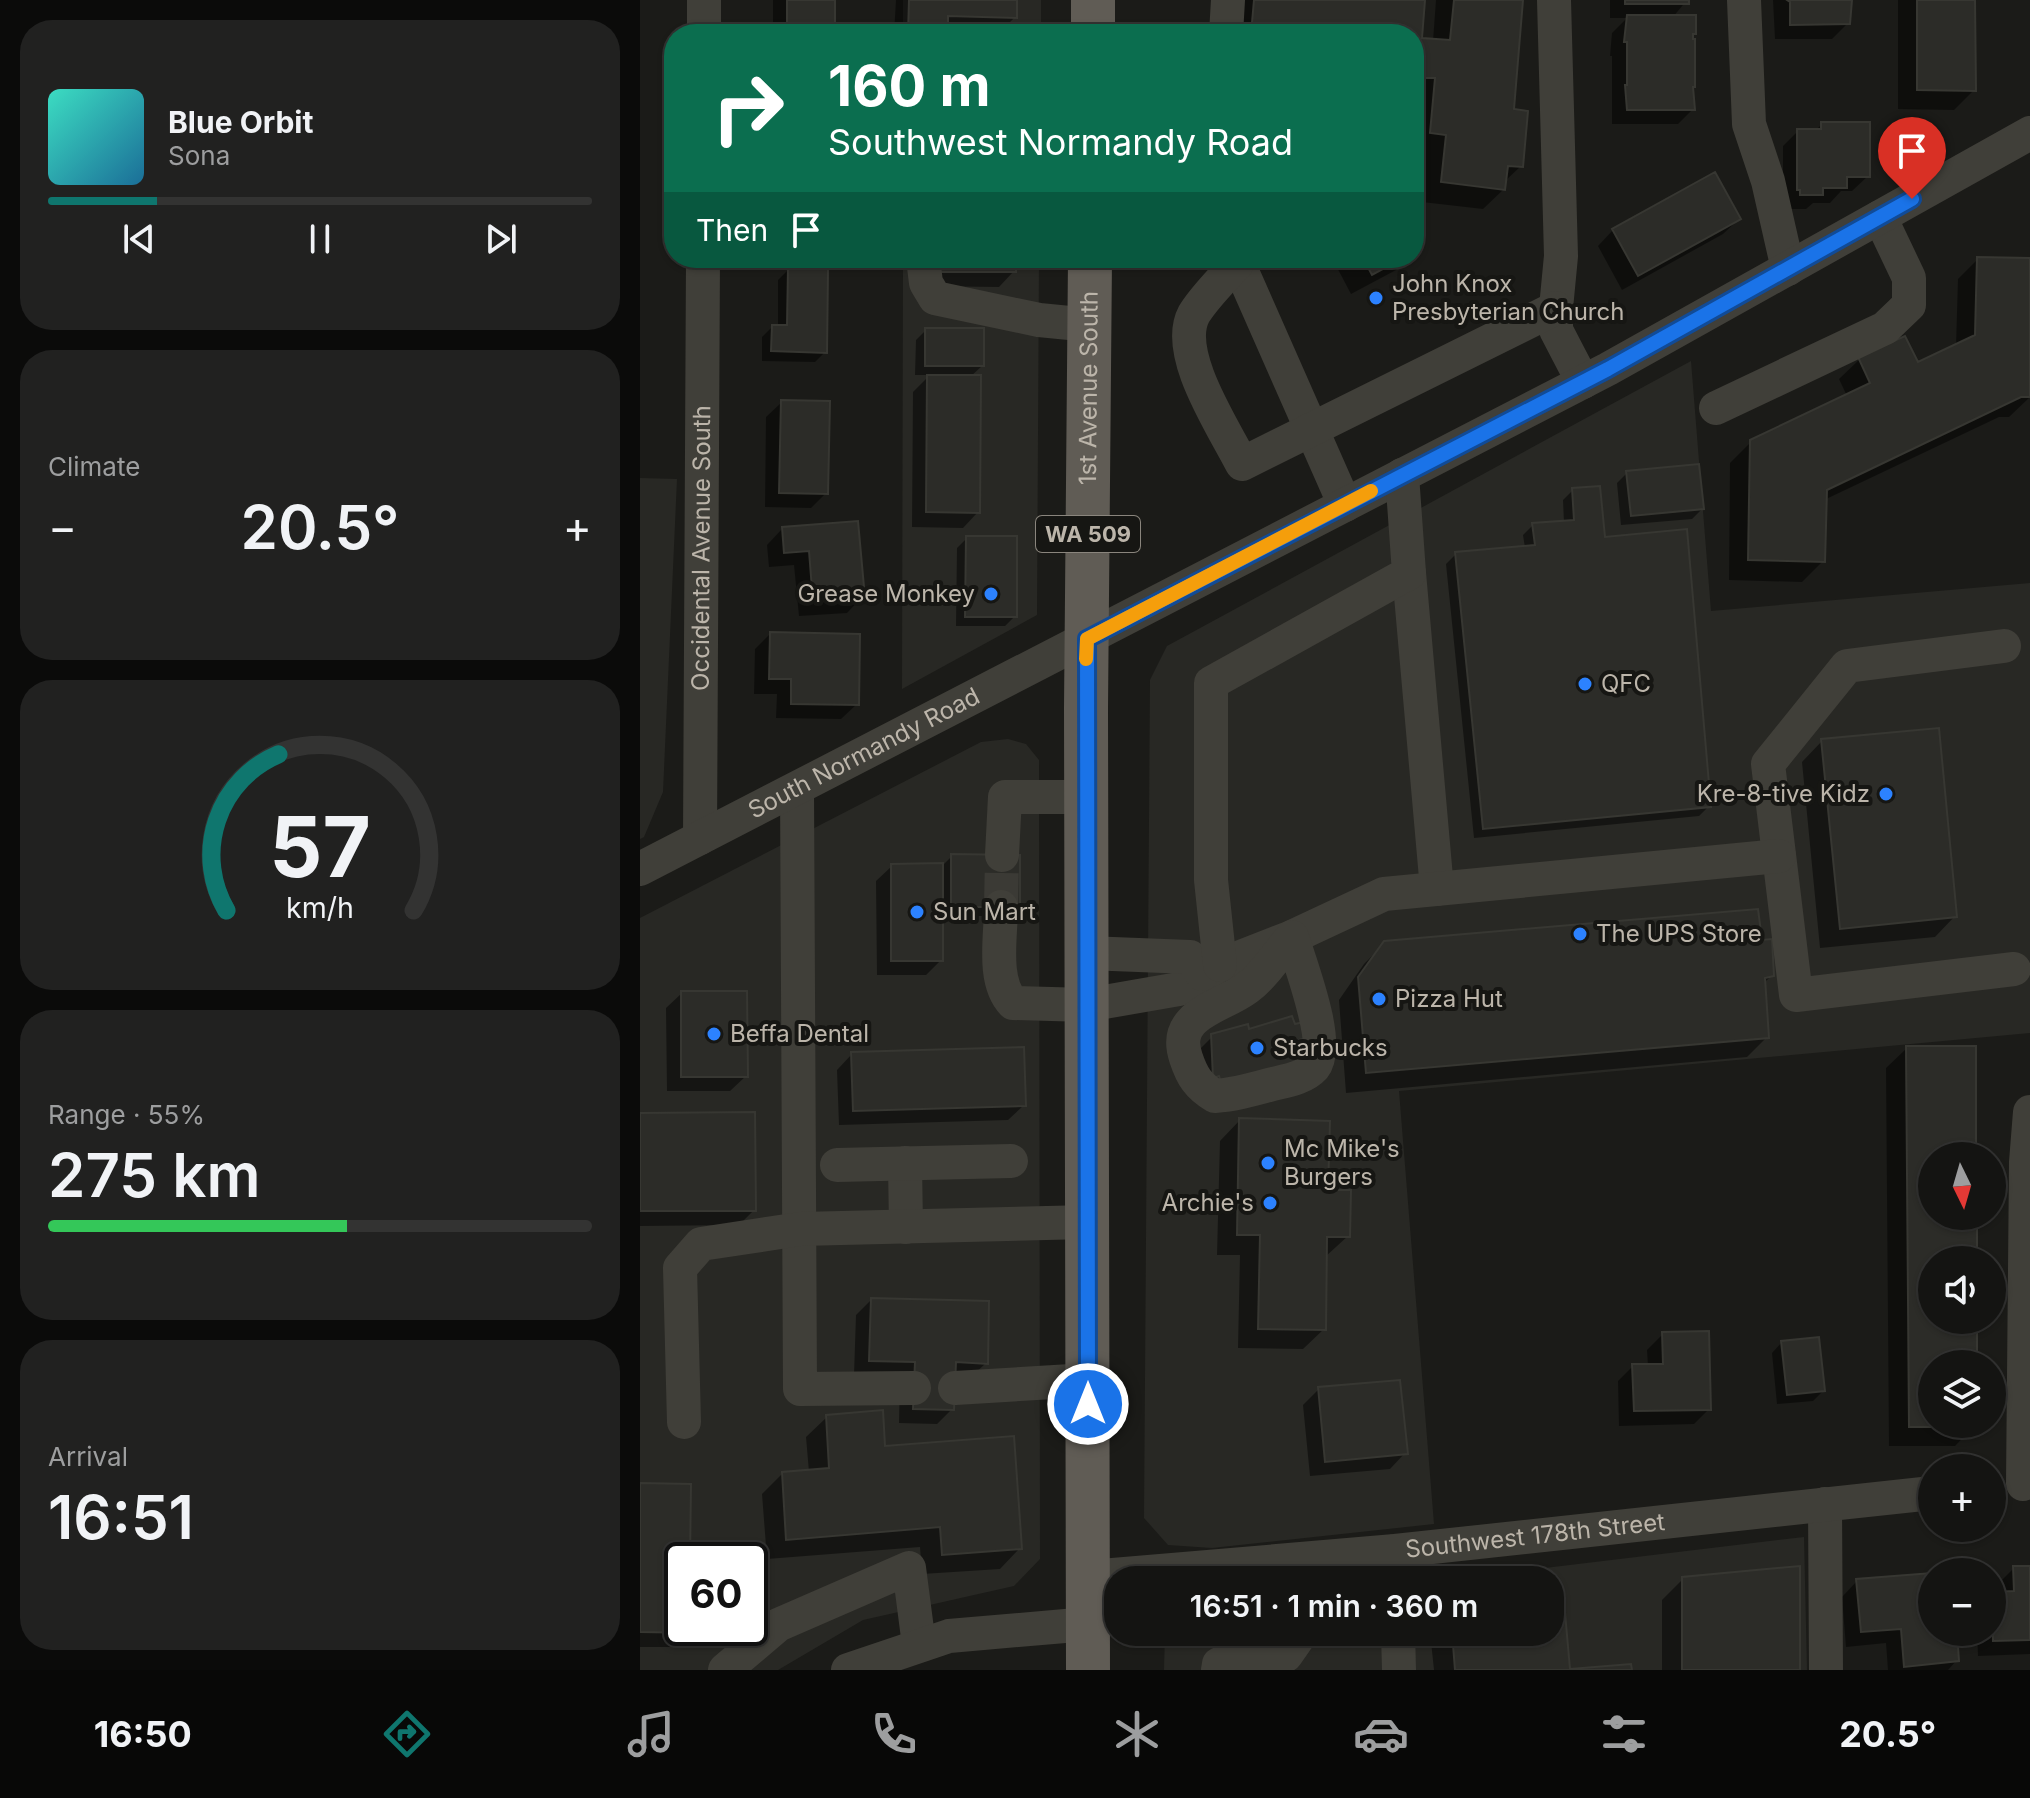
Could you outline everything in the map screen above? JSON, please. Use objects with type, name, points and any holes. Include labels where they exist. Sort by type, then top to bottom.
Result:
[{"type":"main road","points":[[1093,0],[1093,24]]},
{"type":"main road","name":"1st Avenue South","points":[[1088,1670],[1087,639],[1090,268]]},
{"type":"street","points":[[704,0],[704,24]]},
{"type":"street","points":[[1227,24],[1228,0]]},
{"type":"street","points":[[1554,0],[1561,256],[1556,330],[1583,382]]},
{"type":"street","points":[[1744,0],[1749,124],[1768,181],[1788,269]]},
{"type":"street","name":"South Normandy Road","points":[[640,869],[1583,382],[2030,133]]},
{"type":"street","points":[[1716,408],[1885,328],[1909,305],[1909,278],[1880,217]]},
{"type":"street","name":"Occidental Avenue South","points":[[700,838],[703,268]]},
{"type":"street","points":[[924,268],[926,283],[935,298],[1039,320],[1090,325]]},
{"type":"street","points":[[1231,268],[1194,315],[1188,335],[1192,366],[1242,464],[1556,308]]},
{"type":"street","points":[[1241,268],[1345,505]]},
{"type":"street","points":[[1402,475],[1437,889]]},
{"type":"street","points":[[1211,970],[1211,683],[1409,573]]},
{"type":"street","points":[[2004,646],[1847,666],[1768,764],[1796,995],[2014,969]]},
{"type":"street","points":[[797,789],[800,1389],[914,1388]]},
{"type":"street","points":[[1002,855],[1005,797],[1087,797]]},
{"type":"street","points":[[1001,907],[1001,976],[1006,996],[1013,1003],[1087,1005],[1179,989],[1211,970],[1384,894],[1779,856]]},
{"type":"street","points":[[1292,937],[1318,1026],[1321,1045],[1319,1058],[1313,1068],[1295,1078],[1215,1096],[1193,1078],[1182,1047],[1187,1024],[1249,987],[1292,937]]},
{"type":"street","points":[[1087,953],[1190,957],[1211,970]]},
{"type":"street","points":[[2015,1485],[2030,1112]]},
{"type":"street","points":[[837,1165],[1011,1161]]},
{"type":"street","points":[[905,1163],[906,1227]]},
{"type":"street","points":[[684,1422],[680,1268],[701,1244],[800,1229],[1088,1222]]},
{"type":"street","points":[[955,1388],[1088,1380]]},
{"type":"street","name":"Southwest 178th Street","points":[[1396,1565],[1825,1504],[1918,1494]]},
{"type":"street","points":[[1825,1504],[1826,1670]]},
{"type":"street","points":[[725,1670],[778,1625],[909,1568],[919,1645]]},
{"type":"street","name":"Southwest 178th Street","points":[[1089,1577],[1104,1577]]},
{"type":"street","points":[[848,1670],[949,1636],[1088,1624]]},
{"type":"street","points":[[1218,1670],[1219,1664],[1286,1655],[1292,1646]]},
{"type":"street","points":[[1398,1646],[1399,1670]]},
{"type":"shaded area","points":[[903,0],[1041,0],[1041,24],[903,24]]},
{"type":"shaded area","points":[[903,268],[1039,268],[1037,615],[902,689]]},
{"type":"shaded area","points":[[1691,361],[1711,611],[2030,583],[2030,1033],[1399,1091],[1434,1524],[1212,1548],[1168,1545],[1144,1518],[1150,680],[1167,646]]},
{"type":"shaded area","points":[[640,478],[677,479],[663,792],[644,837],[640,839]]},
{"type":"shaded area","points":[[1008,739],[1026,744],[1039,760],[1040,1559],[1014,1586],[863,1620],[778,1670],[640,1670],[640,918],[981,742]]},
{"type":"shaded area","points":[[1804,1537],[1807,1670],[1164,1670],[1165,1646],[1564,1646],[1564,1566],[1561,1566]]},
{"type":"building","points":[[787,0],[835,0],[835,24],[787,24]]},
{"type":"building","points":[[909,0],[1017,0],[1017,18],[948,16],[948,24],[908,24]]},
{"type":"building","points":[[1254,0],[1425,0],[1423,24],[1252,24]]},
{"type":"building","points":[[1454,0],[1523,0],[1514,109],[1528,111],[1523,167],[1508,166],[1505,190],[1441,182],[1446,135],[1430,133],[1435,78],[1424,78],[1424,38],[1450,40]]},
{"type":"building","points":[[1625,0],[1689,0],[1689,4],[1625,4]]},
{"type":"building","points":[[1787,0],[1852,0],[1850,24],[1790,25],[1790,2]]},
{"type":"building","points":[[1917,0],[1975,0],[1976,91],[1917,90]]},
{"type":"building","points":[[1627,15],[1696,15],[1696,34],[1693,34],[1695,110],[1627,110],[1627,42],[1624,42]]},
{"type":"building","points":[[1821,122],[1870,122],[1870,177],[1847,177],[1847,188],[1823,188],[1823,195],[1800,195],[1800,190],[1797,190],[1797,129],[1821,129]]},
{"type":"building","points":[[1715,172],[1741,219],[1638,276],[1612,229]]},
{"type":"building","points":[[1977,257],[2030,258],[2030,397],[2021,397],[1827,490],[1825,562],[1748,560],[1750,440],[1870,383],[1858,357],[1905,336],[1918,362],[1975,335]]},
{"type":"building","points":[[788,268],[828,269],[827,353],[771,351],[772,325],[787,325]]},
{"type":"building","points":[[934,268],[1016,268],[1016,272],[934,272]]},
{"type":"building","points":[[1368,268],[1385,268],[1372,275]]},
{"type":"building","points":[[925,328],[984,328],[984,366],[925,366]]},
{"type":"building","points":[[927,375],[981,375],[980,513],[926,512]]},
{"type":"building","points":[[781,400],[830,401],[828,494],[779,493]]},
{"type":"building","points":[[1699,464],[1704,509],[1631,516],[1626,471]]},
{"type":"building","name":"QFC","points":[[1600,486],[1605,537],[1687,529],[1711,807],[1483,829],[1455,552],[1535,545],[1532,523],[1574,520],[1572,488]]},
{"type":"building","points":[[858,521],[865,598],[813,602],[809,551],[784,553],[782,527]]},
{"type":"building","name":"Grease Monkey","points":[[966,536],[1017,536],[1017,617],[965,617]]},
{"type":"building","points":[[770,632],[860,634],[859,705],[791,704],[791,679],[769,679]]},
{"type":"building","name":"Kre-8-tive Kidz","points":[[1939,728],[1957,917],[1840,929],[1821,739]]},
{"type":"building","points":[[951,854],[1020,855],[1020,907],[951,907]]},
{"type":"building","name":"Sun Mart","points":[[943,863],[943,961],[891,961],[891,864]]},
{"type":"building","points":[[1758,909],[1762,940],[1772,939],[1774,976],[1765,978],[1769,1038],[1366,1073],[1358,977],[1384,941]]},
{"type":"building","name":"Beffa Dental","points":[[681,991],[747,991],[748,1077],[681,1077]]},
{"type":"building","name":"Starbucks","points":[[1292,1016],[1295,1024],[1304,1022],[1309,1037],[1299,1040],[1304,1063],[1222,1086],[1219,1076],[1213,1078],[1211,1034],[1248,1024],[1249,1029]]},
{"type":"building","points":[[1906,1046],[1976,1046],[1976,1142],[1918,1142],[1918,1230],[1977,1230],[1977,1246],[1918,1246],[1918,1334],[1977,1334],[1977,1350],[1918,1350],[1918,1427],[1909,1427]]},
{"type":"building","points":[[1024,1047],[1026,1106],[853,1111],[851,1052]]},
{"type":"building","points":[[755,1112],[756,1211],[640,1211],[640,1113]]},
{"type":"building","points":[[1239,1118],[1330,1121],[1328,1190],[1351,1190],[1350,1237],[1327,1237],[1326,1330],[1258,1329],[1260,1235],[1237,1235]]},
{"type":"building","points":[[871,1298],[989,1301],[988,1364],[956,1362],[954,1410],[913,1409],[915,1362],[869,1361]]},
{"type":"building","points":[[1709,1331],[1711,1410],[1634,1411],[1632,1364],[1663,1364],[1662,1332]]},
{"type":"building","points":[[1819,1337],[1825,1391],[1787,1395],[1781,1341]]},
{"type":"building","points":[[1400,1380],[1408,1454],[1325,1462],[1318,1387]]},
{"type":"building","points":[[883,1410],[885,1446],[1014,1436],[1022,1549],[942,1555],[940,1527],[786,1540],[782,1472],[829,1468],[826,1415]]},
{"type":"building","points":[[640,1483],[691,1484],[690,1542],[664,1542],[664,1632],[640,1632]]},
{"type":"building","points":[[1800,1566],[1800,1670],[1682,1670],[1682,1577]]},
{"type":"building","points":[[2013,1566],[2030,1566],[2030,1640],[2006,1641],[2006,1591],[2014,1591]]},
{"type":"building","points":[[1918,1574],[1918,1646],[1958,1646],[1959,1661],[1904,1667],[1901,1629],[1861,1632],[1856,1579]]},
{"type":"building","points":[[1564,1601],[1570,1669],[1631,1664],[1632,1670],[1455,1670],[1453,1646],[1564,1646]]},
{"type":"tunnel","points":[[1001,907],[1002,855]]},
{"type":"slow traffic","points":[[1086,659],[1087,639],[1371,491]]},
{"type":"place","name":"John Knox Presbyterian Church","points":[[1376,298]]},
{"type":"place","name":"Grease Monkey","points":[[991,594]]},
{"type":"place","name":"QFC","points":[[1585,684]]},
{"type":"place","name":"Kre-8-tive Kidz","points":[[1886,794]]},
{"type":"place","name":"Sun Mart","points":[[917,912]]},
{"type":"place","name":"The UPS Store","points":[[1580,934]]},
{"type":"place","name":"Pizza Hut","points":[[1379,999]]},
{"type":"place","name":"Beffa Dental","points":[[714,1034]]},
{"type":"place","name":"Starbucks","points":[[1257,1048]]},
{"type":"place","name":"Mc Mike's Burgers","points":[[1268,1163]]},
{"type":"place","name":"Archie's","points":[[1270,1203]]},
{"type":"route","points":[[1088,1404],[1087,639],[1608,369],[1912,199]]}]
